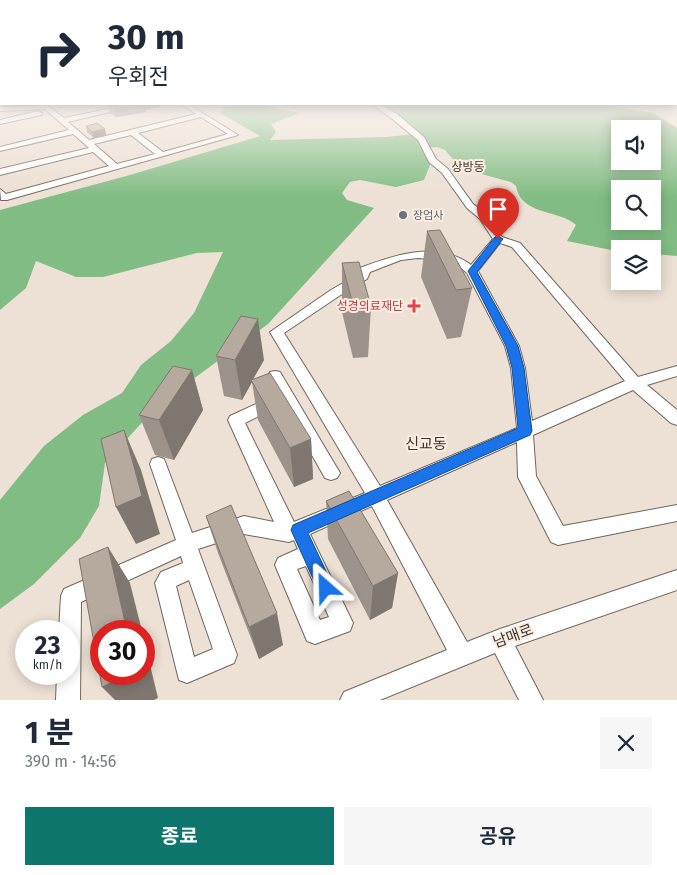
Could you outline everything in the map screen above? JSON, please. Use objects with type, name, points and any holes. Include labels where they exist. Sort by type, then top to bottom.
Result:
[{"type":"street","points":[[0,149],[75,132],[115,167]]},
{"type":"street","points":[[0,172],[91,146],[132,132],[161,154]]},
{"type":"street","points":[[0,192],[4,198],[234,135],[229,132]]},
{"type":"street","points":[[412,132],[421,139],[432,160],[445,171],[470,206],[484,217],[498,239],[516,245],[635,383],[677,419]]},
{"type":"street","points":[[472,271],[498,239]]},
{"type":"street","points":[[462,656],[376,496],[277,332],[335,293],[363,278],[364,270],[399,256],[418,255],[459,261],[472,271],[512,346],[518,368],[525,431],[527,477],[558,536],[677,513]]},
{"type":"street","points":[[68,700],[71,596],[186,544],[244,525],[294,531],[635,383],[677,371]]},
{"type":"street","points":[[274,376],[331,473]]},
{"type":"street","points":[[286,396],[236,420],[294,531],[310,554]]},
{"type":"street","points":[[158,464],[226,655],[187,672],[165,583],[168,579],[195,568]]},
{"type":"street","name":"남매로","points":[[352,700],[500,640],[677,580]]},
{"type":"street","points":[[500,640],[531,700]]},
{"type":"green space","points":[[252,132],[276,132],[270,140],[386,137],[414,134],[412,132],[611,132],[611,170],[661,170],[661,132],[677,132],[677,256],[661,255],[661,240],[611,240],[611,250],[567,241],[576,225],[569,220],[542,211],[525,202],[519,196],[516,186],[511,182],[474,172],[458,165],[445,150],[437,147],[426,148],[432,160],[424,180],[396,187],[360,180],[350,182],[342,193],[347,200],[374,208],[268,324],[158,405],[105,463],[99,506],[80,538],[34,584],[0,609],[0,500],[44,446],[83,415],[122,393],[141,365],[171,341],[194,313],[223,252],[197,253],[103,277],[76,277],[36,261],[26,288],[0,310],[0,210],[130,175],[260,136]]},
{"type":"building","points":[[440,230],[472,288],[456,290],[427,231]]},
{"type":"building","points":[[359,262],[371,307],[354,309],[342,263]]},
{"type":"building","points":[[241,316],[258,319],[235,360],[216,356]]},
{"type":"building","points":[[173,366],[192,370],[159,420],[139,415]]},
{"type":"building","points":[[270,373],[311,439],[290,448],[251,380]]},
{"type":"building","points":[[124,430],[142,496],[116,507],[101,439]]},
{"type":"building","points":[[349,491],[398,573],[373,586],[326,501]]},
{"type":"building","points":[[231,505],[277,613],[249,627],[206,516]]},
{"type":"building","points":[[108,547],[125,620],[90,620],[79,559]]},
{"type":"place","name":"장엄사","points":[[403,215]]},
{"type":"place","name":"성경의료재단","points":[[414,306]]},
{"type":"district","name":"상방동","points":[[468,167]]},
{"type":"district","name":"신교동","points":[[426,444]]},
{"type":"route","points":[[326,588],[298,530],[525,431],[518,368],[512,346],[472,271],[498,239]]}]
